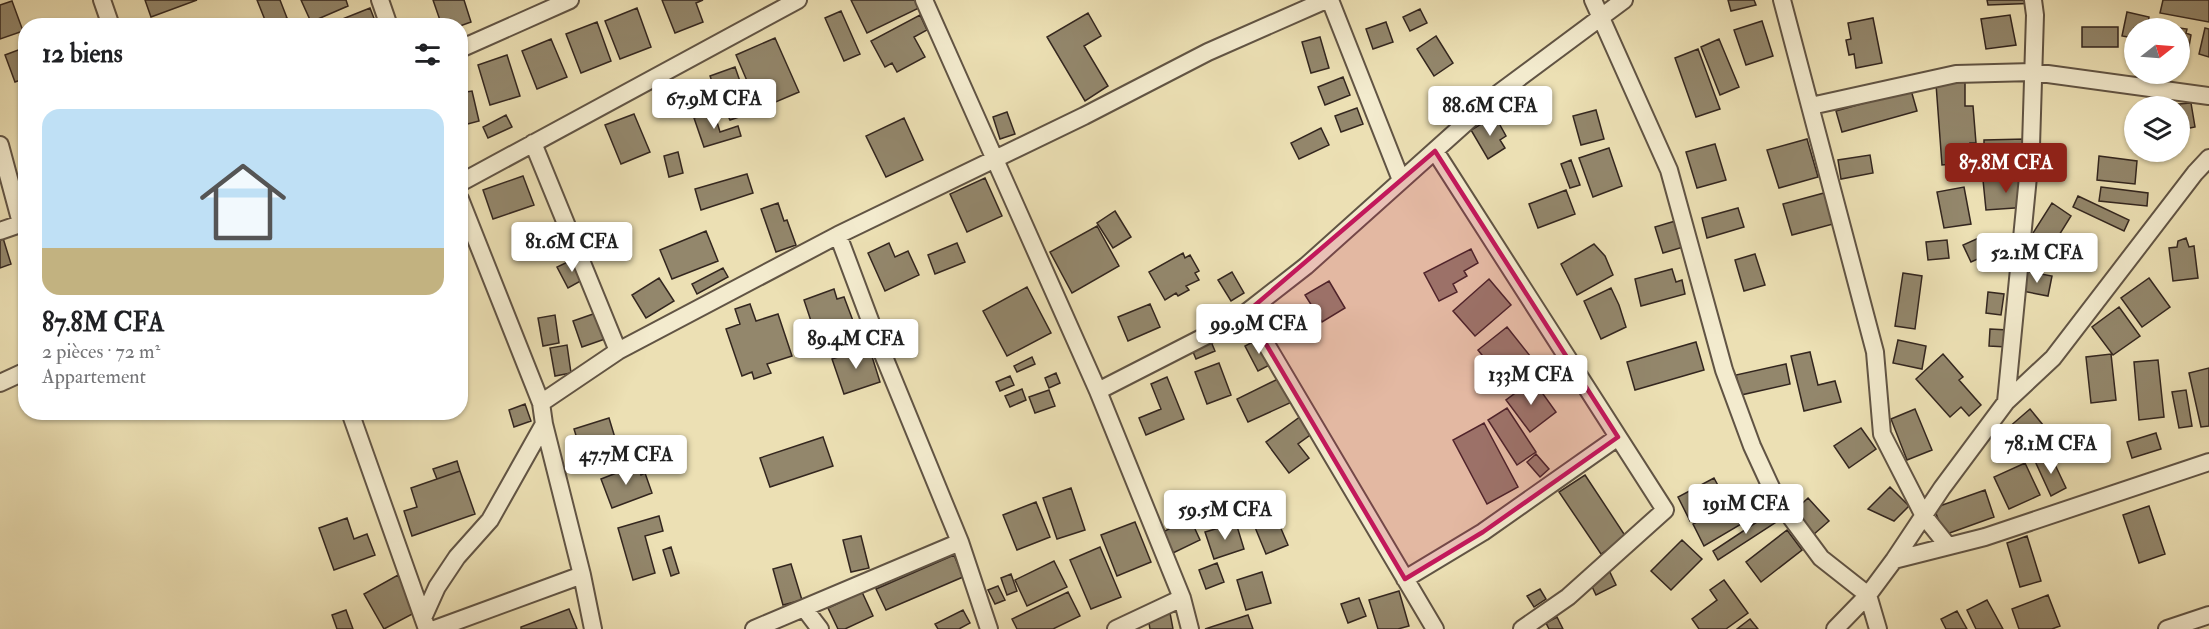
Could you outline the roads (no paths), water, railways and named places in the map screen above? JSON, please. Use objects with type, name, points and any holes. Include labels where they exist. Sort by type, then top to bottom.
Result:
[{"type":"street","points":[[102,0],[108,18]]},
{"type":"street","points":[[380,0],[386,18]]},
{"type":"street","points":[[468,45],[570,0]]},
{"type":"street","points":[[468,179],[798,0]]},
{"type":"street","points":[[924,0],[1098,390],[1182,598],[1190,629]]},
{"type":"street","points":[[541,404],[618,351],[838,235],[994,160],[1208,52],[1328,0],[1401,180]]},
{"type":"street","points":[[1593,0],[1599,18],[1669,170],[1724,370],[1752,446],[1775,496],[1821,558],[1868,595],[1878,629]]},
{"type":"street","points":[[1098,390],[1228,324],[1247,312],[1306,266],[1499,93],[1624,0]]},
{"type":"street","points":[[1782,0],[1875,351],[1882,434],[1924,516],[1948,546]]},
{"type":"street","points":[[2006,402],[2031,146],[2033,0]]},
{"type":"street","points":[[1811,106],[1956,74],[2033,72],[2209,96]]},
{"type":"street","points":[[532,143],[618,351]]},
{"type":"street","points":[[0,145],[18,205]]},
{"type":"street","points":[[1434,151],[1665,510],[1568,597],[1522,629]]},
{"type":"street","points":[[1835,629],[1868,595],[1942,488],[2006,402],[2053,358],[2202,173],[2209,158]]},
{"type":"street","points":[[468,219],[541,404],[593,629]]},
{"type":"street","points":[[0,231],[18,224]]},
{"type":"street","points":[[838,235],[880,347],[960,542],[989,629]]},
{"type":"street","points":[[1247,312],[1435,629]]},
{"type":"street","points":[[0,383],[18,375]]},
{"type":"street","points":[[353,420],[429,625]]},
{"type":"street","points":[[429,625],[438,587],[457,557],[490,520],[544,424]]},
{"type":"street","points":[[1405,579],[1483,532],[1618,437]]},
{"type":"street","points":[[1894,560],[1985,537],[2209,462]]},
{"type":"street","points":[[754,629],[960,542]]},
{"type":"street","points":[[429,625],[582,575]]},
{"type":"street","points":[[1116,629],[1182,598]]},
{"type":"street","points":[[804,608],[820,629]]},
{"type":"street","points":[[2167,629],[2209,615]]}]
